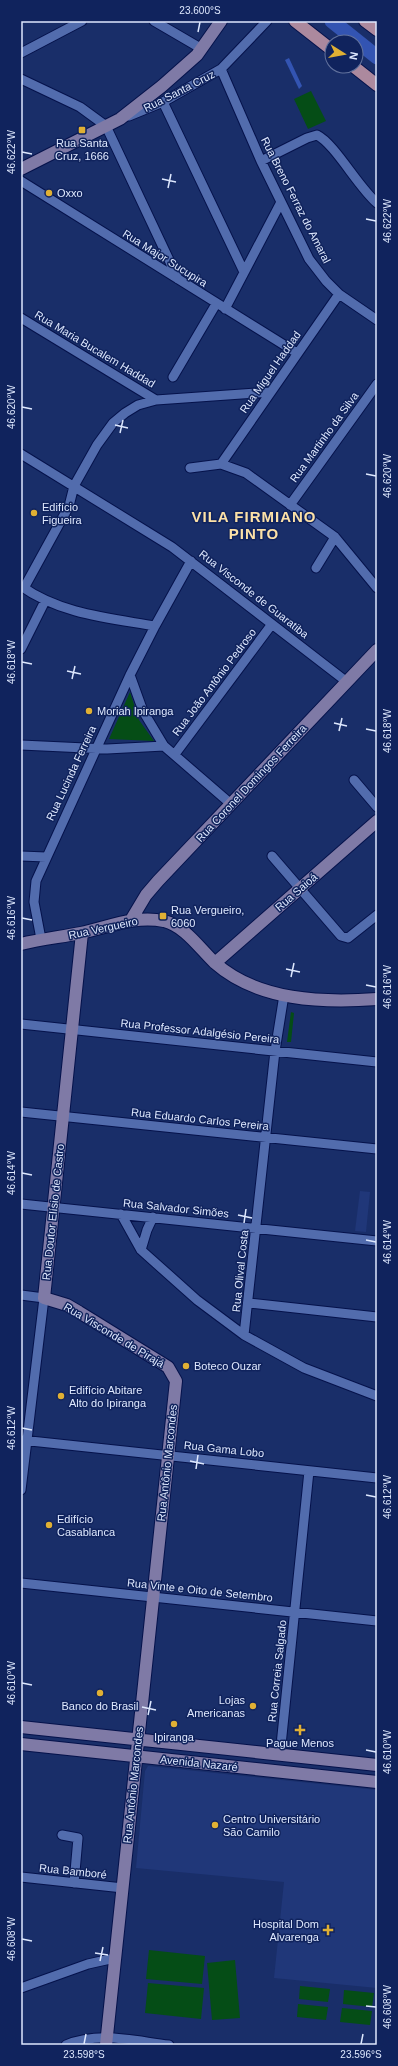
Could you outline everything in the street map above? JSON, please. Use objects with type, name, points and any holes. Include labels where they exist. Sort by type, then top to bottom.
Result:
[{"type":"main road","points":[[295,21],[324,44]]},
{"type":"main road","points":[[365,21],[377,30]]},
{"type":"main road","points":[[363,74],[377,85]]},
{"type":"street","points":[[21,52],[82,21]]},
{"type":"street","points":[[154,21],[202,49]]},
{"type":"street","name":"Rua Santa Cruz","points":[[120,119],[162,86],[202,49],[221,21]]},
{"type":"street","name":"Rua Santa Cruz","points":[[21,169],[120,119],[163,102],[221,70],[266,21]]},
{"type":"street","name":"Rua Breno Ferraz do Amaral","points":[[221,70],[261,161],[310,259],[326,281],[339,294],[377,320]]},
{"type":"street","points":[[21,79],[80,107],[106,126],[178,279]]},
{"type":"street","points":[[163,102],[244,272]]},
{"type":"street","points":[[261,161],[307,138],[317,135],[326,141],[360,186],[377,203]]},
{"type":"street","name":"Rua Major Sucupira","points":[[21,181],[216,304],[297,353]]},
{"type":"street","points":[[225,309],[281,202]]},
{"type":"street","name":"Rua Miguel Haddad","points":[[221,464],[339,294]]},
{"type":"street","points":[[173,377],[216,304]]},
{"type":"street","name":"Rua Maria Bucalem Haddad","points":[[21,318],[156,400]]},
{"type":"street","name":"Rua Martinho da Silva","points":[[290,505],[377,384]]},
{"type":"street","points":[[155,626],[92,615],[45,601],[22,587],[69,506],[74,486],[97,445],[114,423],[125,413],[138,406],[156,400],[270,392]]},
{"type":"street","name":"Rua Visconde de Guaratiba","points":[[21,454],[172,547],[347,682]]},
{"type":"street","points":[[190,468],[221,464],[246,473],[335,537],[377,588]]},
{"type":"street","points":[[316,568],[335,537]]},
{"type":"street","name":"Rua Lucinda Ferreira","points":[[41,939],[34,892],[36,881],[46,856],[130,675],[155,626],[192,561]]},
{"type":"street","points":[[21,649],[45,601]]},
{"type":"street","name":"Rua João Antônio Pedroso","points":[[175,754],[272,624]]},
{"type":"street","name":"Rua Coronel Domingos Ferreira","points":[[132,920],[146,895],[377,650]]},
{"type":"street","points":[[130,675],[142,711],[164,746],[231,804]]},
{"type":"street","points":[[21,745],[96,749],[164,746]]},
{"type":"street","points":[[354,780],[377,807]]},
{"type":"street","name":"Rua Saioá","points":[[215,963],[377,821]]},
{"type":"street","points":[[21,856],[46,856]]},
{"type":"street","points":[[272,856],[341,936],[348,938],[377,915]]},
{"type":"street","points":[[146,895],[151,920]]},
{"type":"street","name":"Rua Vergueiro","points":[[21,944],[41,939],[82,933],[132,920],[166,922],[182,930],[215,963],[251,985],[284,995],[318,1000],[377,999]]},
{"type":"street","name":"Rua Doutor Elísio de Castro","points":[[21,1490],[24,1440],[44,1298],[82,933]]},
{"type":"street","name":"Rua Olival Costa","points":[[244,1335],[249,1303],[275,1051],[284,995]]},
{"type":"street","name":"Rua Professor Adalgésio Pereira","points":[[21,1024],[377,1062]]},
{"type":"street","name":"Rua Eduardo Carlos Pereira","points":[[21,1112],[377,1149]]},
{"type":"street","name":"Rua Salvador Simões","points":[[21,1204],[377,1241]]},
{"type":"street","points":[[121,1214],[141,1250],[198,1300],[244,1335],[304,1368],[377,1396]]},
{"type":"street","points":[[141,1250],[147,1230],[153,1218]]},
{"type":"street","name":"Rua Visconde de Pirajá","points":[[21,1295],[44,1298],[79,1312],[168,1367],[176,1381]]},
{"type":"street","points":[[249,1303],[377,1317]]},
{"type":"street","name":"Rua Antônio Marcondes","points":[[106,2041],[176,1381]]},
{"type":"street","name":"Rua Gama Lobo","points":[[24,1440],[377,1478]]},
{"type":"street","name":"Rua Correia Salgado","points":[[280,1755],[310,1471]]},
{"type":"street","name":"Rua Vinte e Oito de Setembro","points":[[21,1583],[377,1621]]},
{"type":"street","name":"Avenida Nazaré","points":[[21,1727],[377,1765]]},
{"type":"street","name":"Avenida Nazaré","points":[[21,1744],[377,1782]]},
{"type":"street","points":[[62,1835],[78,1838],[74,1883]]},
{"type":"street","name":"Rua Bamboré","points":[[21,1878],[123,1888]]},
{"type":"street","points":[[21,1988],[88,1964],[115,1958]]},
{"type":"street","points":[[66,2045],[86,2038],[106,2041],[169,2045]]},
{"type":"shaded area","points":[[289,58],[302,86],[299,89],[285,60]]},
{"type":"shaded area","points":[[360,1191],[370,1192],[366,1232],[355,1231]]},
{"type":"shaded area","points":[[148,1766],[377,1790],[377,1988],[274,1978],[284,1882],[136,1868],[145,1771]]},
{"type":"green space","points":[[311,91],[326,121],[308,129],[294,99]]},
{"type":"green space","points":[[130,692],[139,720],[154,741],[109,739]]},
{"type":"green space","points":[[291,1012],[294,1013],[291,1042],[287,1042]]},
{"type":"green space","points":[[149,1950],[205,1956],[202,1984],[146,1979]]},
{"type":"green space","points":[[235,1960],[240,2018],[212,2020],[207,1963]]},
{"type":"green space","points":[[148,1983],[204,1988],[201,2019],[145,2013]]},
{"type":"green space","points":[[300,1986],[330,1989],[328,2002],[299,1999]]},
{"type":"green space","points":[[344,1990],[374,1993],[372,2007],[343,2004]]},
{"type":"green space","points":[[298,2004],[328,2007],[326,2020],[297,2017]]},
{"type":"green space","points":[[342,2008],[372,2011],[370,2025],[340,2022]]},
{"type":"waterway","points":[[332,21],[377,57]]},
{"type":"place","name":"Rua Santa Cruz, 1666","points":[[82,130]]},
{"type":"place","name":"Oxxo","points":[[49,193]]},
{"type":"place","name":"Edifício Figueira","points":[[34,513]]},
{"type":"place","name":"Moriah Ipiranga","points":[[89,711]]},
{"type":"place","name":"Rua Vergueiro, 6060","points":[[163,916]]},
{"type":"place","name":"Boteco Ouzar","points":[[186,1366]]},
{"type":"place","name":"Edifício Abitare Alto do Ipiranga","points":[[61,1396]]},
{"type":"place","name":"Edifício Casablanca","points":[[49,1525]]},
{"type":"place","name":"Banco do Brasil","points":[[100,1693]]},
{"type":"place","name":"Lojas Americanas","points":[[253,1706]]},
{"type":"place","name":"Ipiranga","points":[[174,1724]]},
{"type":"place","name":"Pague Menos","points":[[300,1730]]},
{"type":"place","name":"Centro Universitário São Camilo","points":[[215,1825]]},
{"type":"place","name":"Hospital Dom Alvarenga","points":[[328,1930]]},
{"type":"district","name":"VILA FIRMIANO PINTO","points":[[254,526]]}]
